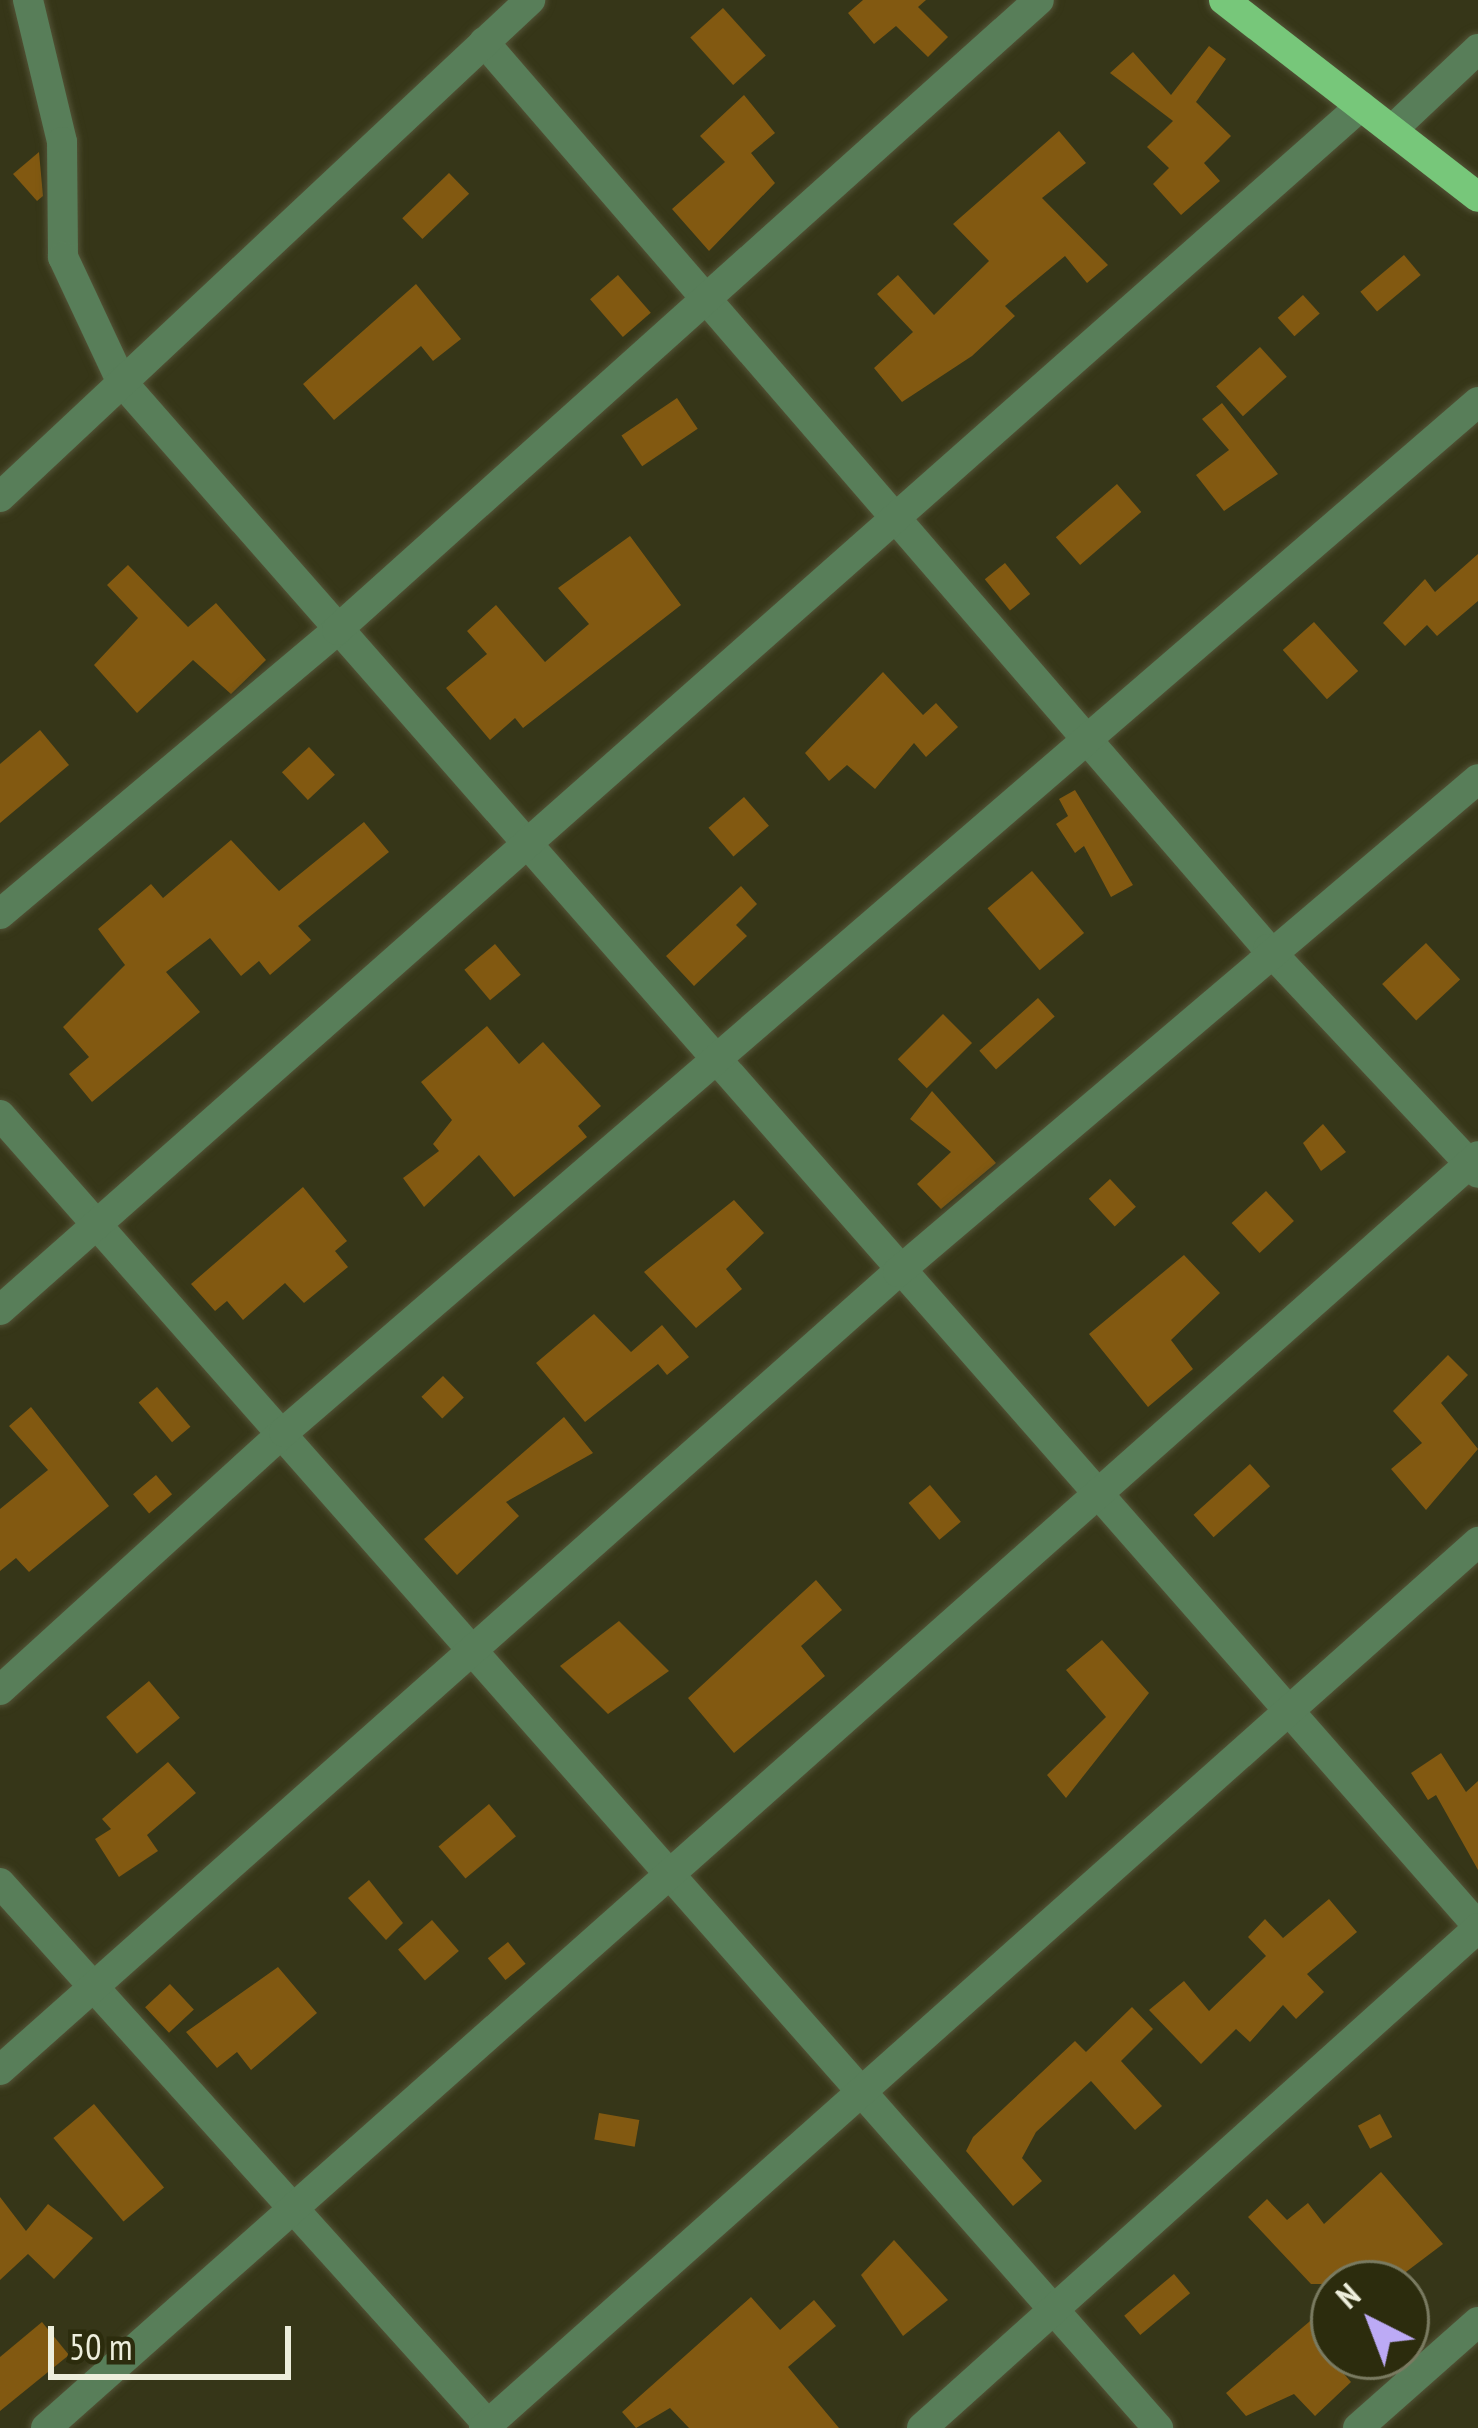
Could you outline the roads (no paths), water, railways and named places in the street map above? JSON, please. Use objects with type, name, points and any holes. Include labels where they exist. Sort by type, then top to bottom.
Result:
[{"type":"main road","points":[[1223,0],[1478,197]]},
{"type":"street","points":[[28,0],[62,142],[63,257],[121,381],[898,1272],[1478,1927],[922,2428]]},
{"type":"street","points":[[0,497],[530,0]]},
{"type":"street","points":[[0,914],[337,630],[699,296],[1040,0]]},
{"type":"street","points":[[46,2428],[1091,1490],[1475,1164],[1268,949],[1087,734],[699,296],[484,42]]},
{"type":"street","points":[[1392,130],[1478,49]]},
{"type":"street","points":[[0,1310],[897,522],[1361,106]]},
{"type":"street","points":[[0,1690],[284,1432],[1087,734],[1478,402]]},
{"type":"street","points":[[0,2070],[477,1652],[898,1272],[1268,949],[1478,778]]},
{"type":"street","points":[[0,1115],[1158,2428]]},
{"type":"street","points":[[0,1883],[488,2427],[860,2087],[1478,1542]]},
{"type":"street","points":[[1358,2428],[1478,2322]]}]
